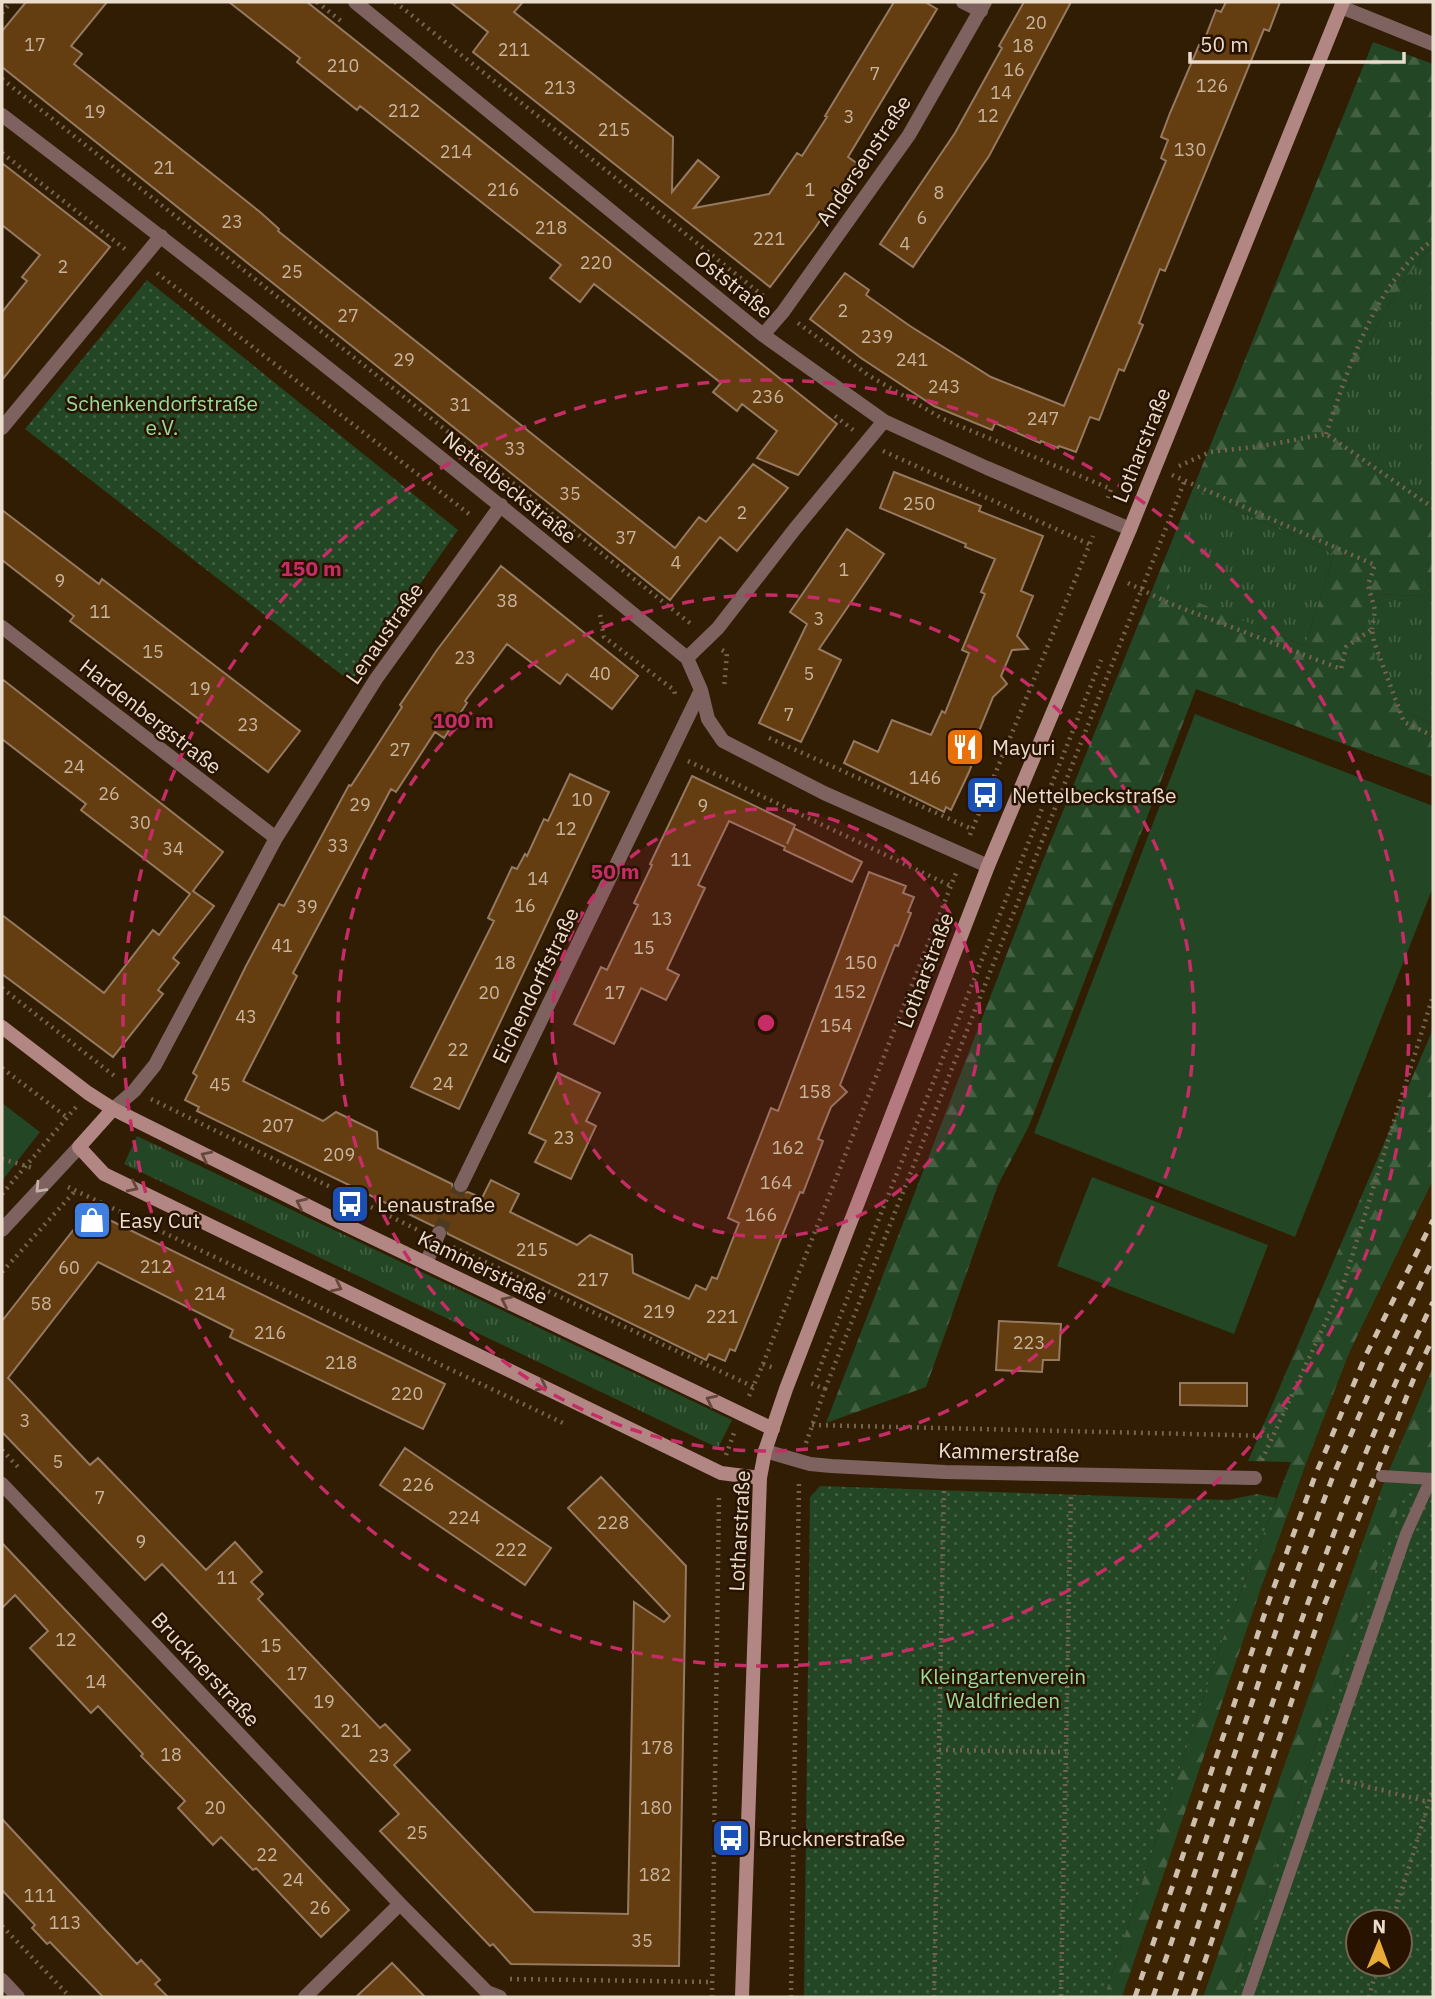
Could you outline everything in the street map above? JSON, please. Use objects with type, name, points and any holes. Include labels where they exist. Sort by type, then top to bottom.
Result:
[{"type":"street","name":"Oststraße","points":[[355,2],[763,335],[884,421],[1130,529]]},
{"type":"street","points":[[962,2],[983,6]]},
{"type":"street","points":[[1342,4],[1433,44]]},
{"type":"street","name":"Lotharstraße","points":[[743,1997],[760,1478],[765,1451],[988,866],[1130,529],[1342,4]]},
{"type":"street","name":"Andersenstraße","points":[[763,335],[783,312],[909,135],[983,6]]},
{"type":"street","name":"Nettelbeckstraße","points":[[2,115],[162,236],[501,505],[687,658],[701,690],[708,719],[723,741],[824,793],[988,866]]},
{"type":"street","points":[[2,428],[162,236]]},
{"type":"street","points":[[687,658],[718,628],[884,421]]},
{"type":"street","name":"Lenaustraße","points":[[113,1109],[134,1091],[155,1065],[276,838],[376,679],[501,505]]},
{"type":"street","name":"Hardenbergstraße","points":[[2,627],[276,838]]},
{"type":"street","name":"Eichendorffstraße","points":[[461,1185],[701,690]]},
{"type":"street","name":"Kammerstraße","points":[[2,1027],[113,1109],[773,1429]]},
{"type":"street","points":[[2,1230],[113,1109]]},
{"type":"street","points":[[79,1147],[104,1174],[720,1473],[760,1478]]},
{"type":"street","points":[[426,1263],[439,1233]]},
{"type":"street","name":"Kammerstraße","points":[[765,1451],[799,1462],[831,1466],[945,1472],[1255,1478]]},
{"type":"street","name":"Brucknerstraße","points":[[2,1484],[400,1904],[487,1992],[500,1997]]},
{"type":"street","points":[[305,1997],[400,1904]]},
{"type":"street","points":[[2,1980],[18,1997]]},
{"type":"lane","points":[[1247,1997],[1406,1534],[1432,1479],[1382,1476]]},
{"type":"path","points":[[2,13],[11,2]]},
{"type":"path","points":[[395,2],[783,312],[869,375],[943,419],[1111,489],[962,854],[763,1364]]},
{"type":"path","points":[[1326,433],[1349,369],[1382,300],[1416,253],[1433,240]]},
{"type":"path","points":[[1176,467],[1210,452],[1262,446],[1326,433],[1433,508]]},
{"type":"path","points":[[1168,488],[1181,454]]},
{"type":"path","points":[[1155,468],[1375,565],[1368,585],[1375,610],[1372,629],[1374,642],[1404,722],[1433,736]]},
{"type":"path","points":[[825,1389],[1185,480]]},
{"type":"path","points":[[1126,597],[1136,572]]},
{"type":"path","points":[[1111,574],[1171,604],[1341,669],[1346,646],[1372,629]]},
{"type":"path","points":[[809,1396],[1105,649]]},
{"type":"path","points":[[2,988],[108,1070],[2,1194]]},
{"type":"path","points":[[1255,1478],[1343,1282],[1433,996]]},
{"type":"path","points":[[2,1068],[68,1118]]},
{"type":"path","points":[[2,1159],[51,1177],[75,1191],[567,1425]]},
{"type":"path","points":[[2,1272],[75,1191]]},
{"type":"path","points":[[812,1425],[1272,1436]]},
{"type":"path","points":[[2,1450],[20,1470]]},
{"type":"path","points":[[791,1997],[799,1462]]},
{"type":"path","points":[[934,1997],[945,1472]]},
{"type":"path","points":[[1061,1996],[1071,1475]]},
{"type":"path","points":[[706,1491],[718,1497]]},
{"type":"path","points":[[939,1750],[1066,1752]]},
{"type":"path","points":[[1323,1775],[1429,1802]]},
{"type":"path","points":[[1396,1908],[1433,1789]]},
{"type":"path","points":[[2,1926],[70,1997]]},
{"type":"path","points":[[499,1975],[509,1979],[712,1982]]},
{"type":"path","points":[[1369,1997],[1374,1978]]},
{"type":"shaded area","points":[[1433,1180],[1433,1367],[1382,1487],[1203,1997],[1122,1997],[1307,1461],[1350,1351]]},
{"type":"green space","points":[[1373,42],[1433,64],[1433,248],[1423,255],[1389,304],[1352,374],[1333,433],[1433,504],[1433,579],[1422,596],[1376,594],[1361,638],[1407,712],[1433,725],[1433,777],[1196,689],[1029,1126],[998,1185],[926,1387],[826,1423],[1038,873]],"holes":[[[1199,493],[1334,554],[1305,646],[1165,589]]]},
{"type":"green space","points":[[1433,248],[1433,504],[1332,433],[1352,374],[1389,304],[1423,255]]},
{"type":"green space","name":"Schenkendorfstraße e.V.","points":[[147,280],[458,530],[351,682],[25,429]]},
{"type":"green space","points":[[1199,493],[1334,554],[1305,646],[1164,589]]},
{"type":"green space","points":[[1433,579],[1433,725],[1407,712],[1360,638],[1376,594],[1422,596]]},
{"type":"green space","points":[[1195,714],[1433,806],[1433,887],[1295,1237],[1034,1133]]},
{"type":"green space","points":[[1433,1029],[1433,1180],[1350,1351],[1307,1461],[1122,1997],[1104,1997],[1222,1641],[1291,1462],[1248,1461]]},
{"type":"green space","points":[[2,1103],[40,1132],[2,1181]]},
{"type":"green space","points":[[137,1136],[732,1420],[718,1448],[124,1164]]},
{"type":"green space","points":[[1092,1177],[1268,1245],[1234,1334],[1057,1266]]},
{"type":"green space","points":[[1433,1367],[1433,1490],[1406,1489],[1355,1625],[1232,1997],[1203,1997],[1382,1487]]},
{"type":"green space","name":"Kleingartenverein Waldfrieden","points":[[820,1486],[1228,1500],[1257,1494],[1277,1498],[1222,1641],[1104,1997],[804,1997],[810,1497]]},
{"type":"green space","points":[[1406,1489],[1433,1490],[1433,1997],[1232,1997],[1355,1625]]},
{"type":"building","points":[[26,2],[107,2],[71,46],[82,54],[74,64],[260,212],[279,229],[278,231],[675,548],[699,517],[706,522],[753,464],[788,488],[737,551],[720,537],[670,600],[2,67],[2,31]]},
{"type":"building","points":[[229,2],[307,2],[837,424],[798,475],[757,458],[777,431],[742,404],[737,411],[713,392],[721,383],[594,284],[580,302],[550,278],[561,265],[360,106],[357,110],[297,62],[300,58]]},
{"type":"building","points":[[450,2],[523,2],[514,12],[673,137],[672,192],[698,160],[719,177],[694,208],[769,194],[797,153],[802,156],[894,2],[925,2],[937,9],[848,157],[858,164],[815,228],[770,287],[473,52],[488,32]]},
{"type":"building","points":[[1024,2],[1071,2],[989,156],[913,267],[880,244],[955,133]]},
{"type":"building","points":[[1226,2],[1280,2],[1269,31],[1264,29],[1165,271],[1160,269],[1139,323],[1143,325],[1124,371],[1119,369],[1099,420],[1090,417],[1076,452],[1041,441],[1040,443],[995,423],[992,430],[934,406],[861,358],[810,319],[845,273],[869,290],[866,295],[991,377],[1064,406],[1166,161],[1161,158],[1168,140],[1161,137],[1170,113],[1216,10],[1221,12]]},
{"type":"building","points":[[2,163],[110,247],[2,380],[2,312],[27,281],[22,277],[40,255],[2,225]]},
{"type":"building","points":[[894,472],[981,506],[979,511],[1043,536],[1021,591],[1033,596],[1017,636],[1028,649],[1012,650],[1001,676],[1007,684],[993,697],[975,741],[980,743],[969,772],[951,810],[946,807],[944,812],[844,763],[854,741],[878,752],[892,720],[931,735],[942,711],[945,713],[969,653],[962,650],[985,594],[981,592],[995,559],[880,508]]},
{"type":"building","points":[[2,510],[99,584],[102,579],[300,731],[268,772],[70,621],[74,616],[2,560]]},
{"type":"building","points":[[847,529],[884,554],[819,649],[841,660],[801,742],[759,723],[807,624],[790,612]]},
{"type":"building","points":[[501,566],[638,676],[612,709],[567,674],[560,684],[507,644],[465,701],[467,703],[444,738],[435,732],[396,792],[391,789],[293,973],[297,976],[243,1081],[323,1121],[336,1112],[377,1132],[378,1148],[452,1184],[457,1194],[468,1192],[482,1198],[491,1180],[519,1194],[510,1212],[577,1245],[590,1235],[632,1255],[633,1273],[689,1299],[696,1285],[706,1290],[712,1277],[717,1279],[739,1223],[728,1218],[771,1108],[778,1111],[869,872],[906,886],[903,893],[914,897],[908,912],[911,913],[898,946],[895,945],[840,1085],[847,1092],[831,1107],[818,1139],[823,1141],[803,1193],[800,1192],[735,1351],[730,1349],[725,1361],[709,1354],[706,1360],[448,1234],[443,1225],[433,1226],[197,1111],[199,1107],[185,1100],[197,1076],[193,1073],[246,966],[279,904],[284,906],[349,785],[351,786],[437,650]]},
{"type":"building","points":[[2,679],[223,852],[193,891],[214,906],[173,958],[179,963],[158,990],[163,994],[113,1057],[2,974],[2,915],[104,993],[153,930],[159,935],[190,894],[81,810],[86,804],[2,739]]},
{"type":"building","points":[[570,774],[609,792],[459,1109],[411,1087],[494,921],[488,918],[512,867],[517,869],[525,854],[527,856],[544,819],[548,821]]},
{"type":"building","points":[[692,776],[795,825],[787,844],[794,828],[862,862],[852,882],[729,821],[698,885],[705,888],[667,969],[679,975],[666,1000],[641,988],[614,1044],[574,1024],[601,967],[607,970],[638,905],[634,903],[652,865],[650,864]]},
{"type":"building","points":[[558,1073],[600,1093],[586,1121],[596,1126],[571,1179],[535,1162],[546,1141],[529,1133]]},
{"type":"building","points":[[89,1210],[445,1384],[423,1429],[230,1337],[233,1330],[98,1262],[8,1378],[90,1465],[98,1458],[206,1570],[235,1542],[262,1572],[251,1582],[263,1594],[258,1599],[380,1728],[385,1724],[410,1750],[394,1765],[534,1912],[628,1914],[634,1602],[664,1622],[670,1616],[568,1508],[601,1477],[686,1566],[679,1966],[511,1964],[493,1944],[490,1946],[380,1831],[399,1814],[162,1564],[145,1580],[2,1432],[2,1321]]},
{"type":"building","points":[[999,1321],[1061,1324],[1059,1360],[1043,1360],[1042,1372],[996,1370]]},
{"type":"building","points":[[1180,1383],[1247,1383],[1247,1406],[1180,1405]]},
{"type":"building","points":[[405,1448],[551,1548],[525,1585],[380,1485]]},
{"type":"building","points":[[2,1543],[349,1910],[321,1937],[256,1868],[253,1870],[221,1837],[213,1845],[178,1808],[185,1801],[141,1756],[143,1754],[98,1706],[91,1713],[30,1648],[48,1631],[15,1595],[2,1608]]},
{"type":"building","points":[[2,1819],[137,1964],[141,1960],[160,1980],[155,1984],[168,1997],[103,1997],[50,1942],[47,1944],[32,1928],[35,1925],[2,1890]]},
{"type":"building","points":[[392,1963],[425,1997],[356,1997]]},
{"type":"tunnel","points":[[439,1233],[461,1185]]},
{"type":"railway","points":[[1135,1997],[1271,1595],[1315,1476],[1366,1355],[1433,1220]]},
{"type":"railway","points":[[1153,1997],[1286,1601],[1333,1476],[1382,1363],[1433,1259]]},
{"type":"railway","points":[[1174,1997],[1324,1558],[1394,1386],[1433,1302]]},
{"type":"railway","points":[[1193,1997],[1321,1613],[1414,1378],[1433,1338]]},
{"type":"place","name":"Mayuri","points":[[965,747]]},
{"type":"place","name":"Nettelbeckstraße","points":[[985,795]]},
{"type":"place","name":"Lenaustraße","points":[[350,1204]]},
{"type":"place","name":"Easy Cut","points":[[92,1220]]},
{"type":"place","name":"Brucknerstraße","points":[[731,1838]]}]
